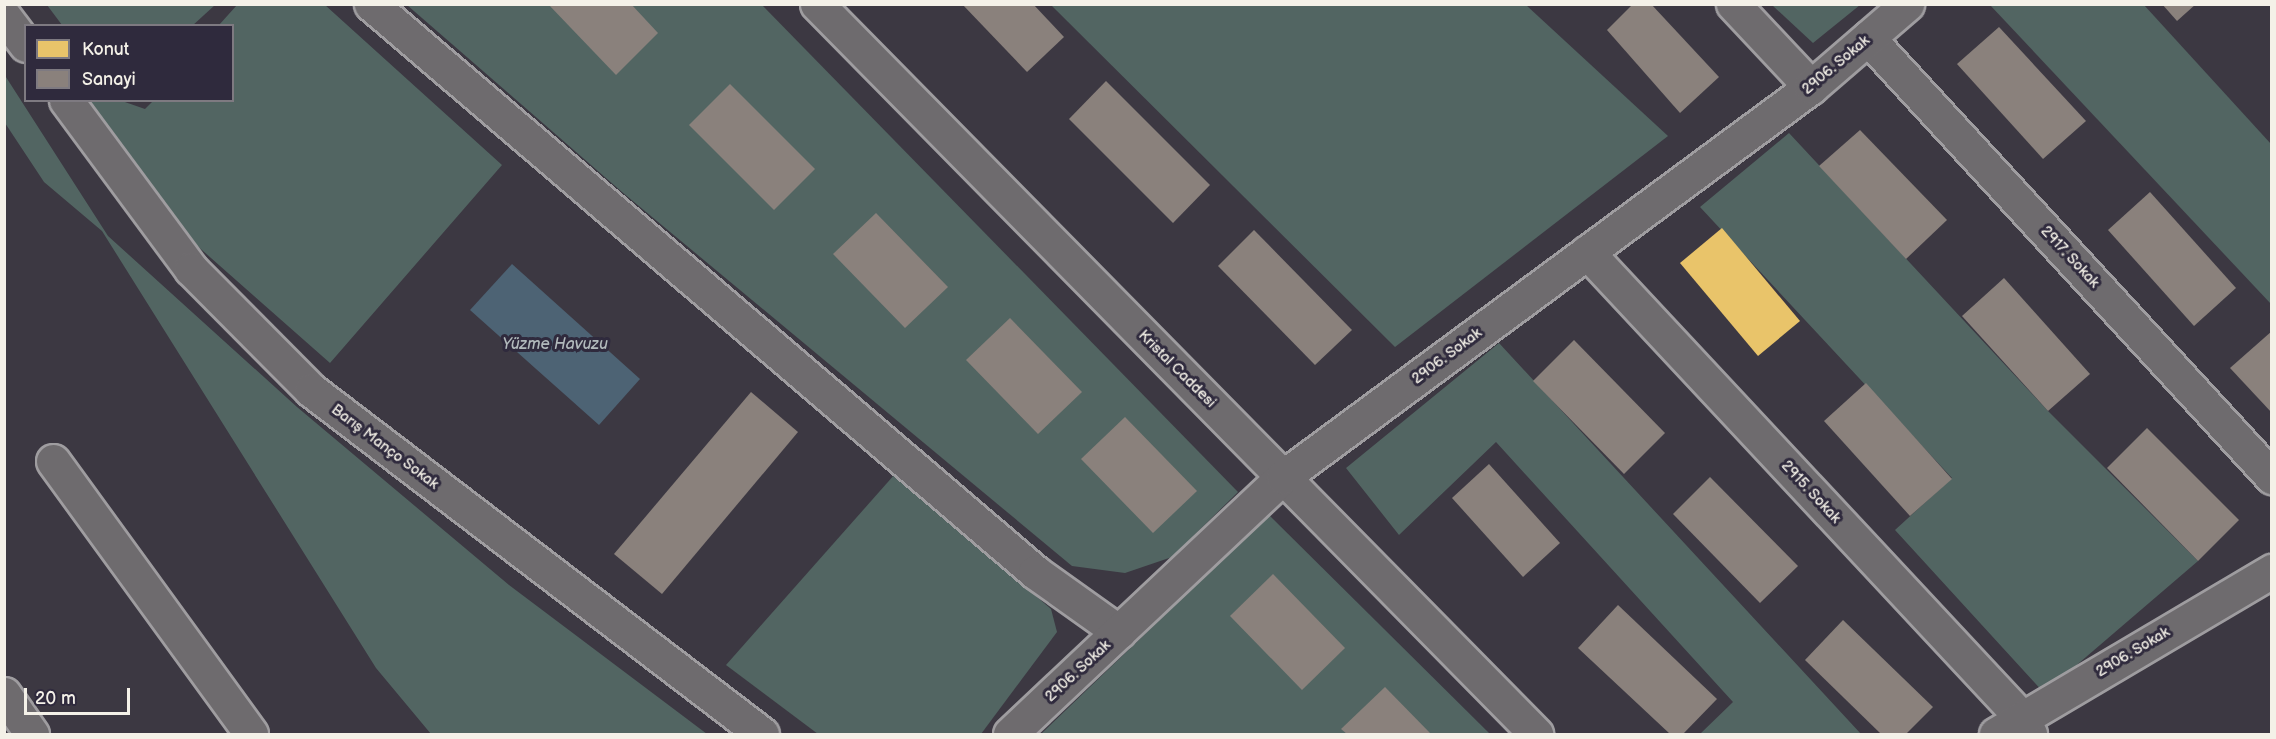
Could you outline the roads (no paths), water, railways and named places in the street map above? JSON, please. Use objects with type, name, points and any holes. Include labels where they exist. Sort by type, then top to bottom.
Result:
[{"type":"street","points":[[371,4],[1035,572],[1119,632]]},
{"type":"street","name":"Kristal Caddesi","points":[[817,4],[1536,735]]},
{"type":"street","points":[[1733,4],[1811,87]]},
{"type":"street","name":"2906. Sokak","points":[[1011,735],[1283,477],[1811,87],[1907,4]]},
{"type":"street","points":[[4,16],[24,42]]},
{"type":"street","name":"2917. Sokak","points":[[1868,38],[2271,477]]},
{"type":"street","name":"Barış Manço Sokak","points":[[67,102],[191,269],[311,390],[762,735]]},
{"type":"street","name":"2915. Sokak","points":[[1587,252],[2016,729]]},
{"type":"street","points":[[53,461],[251,735]]},
{"type":"street","name":"2906. Sokak","points":[[2016,729],[2271,571]]},
{"type":"street","points":[[4,694],[32,735]]},
{"type":"water","name":"Yüzme Havuzu","points":[[512,264],[640,379],[599,425],[470,310]]}]
